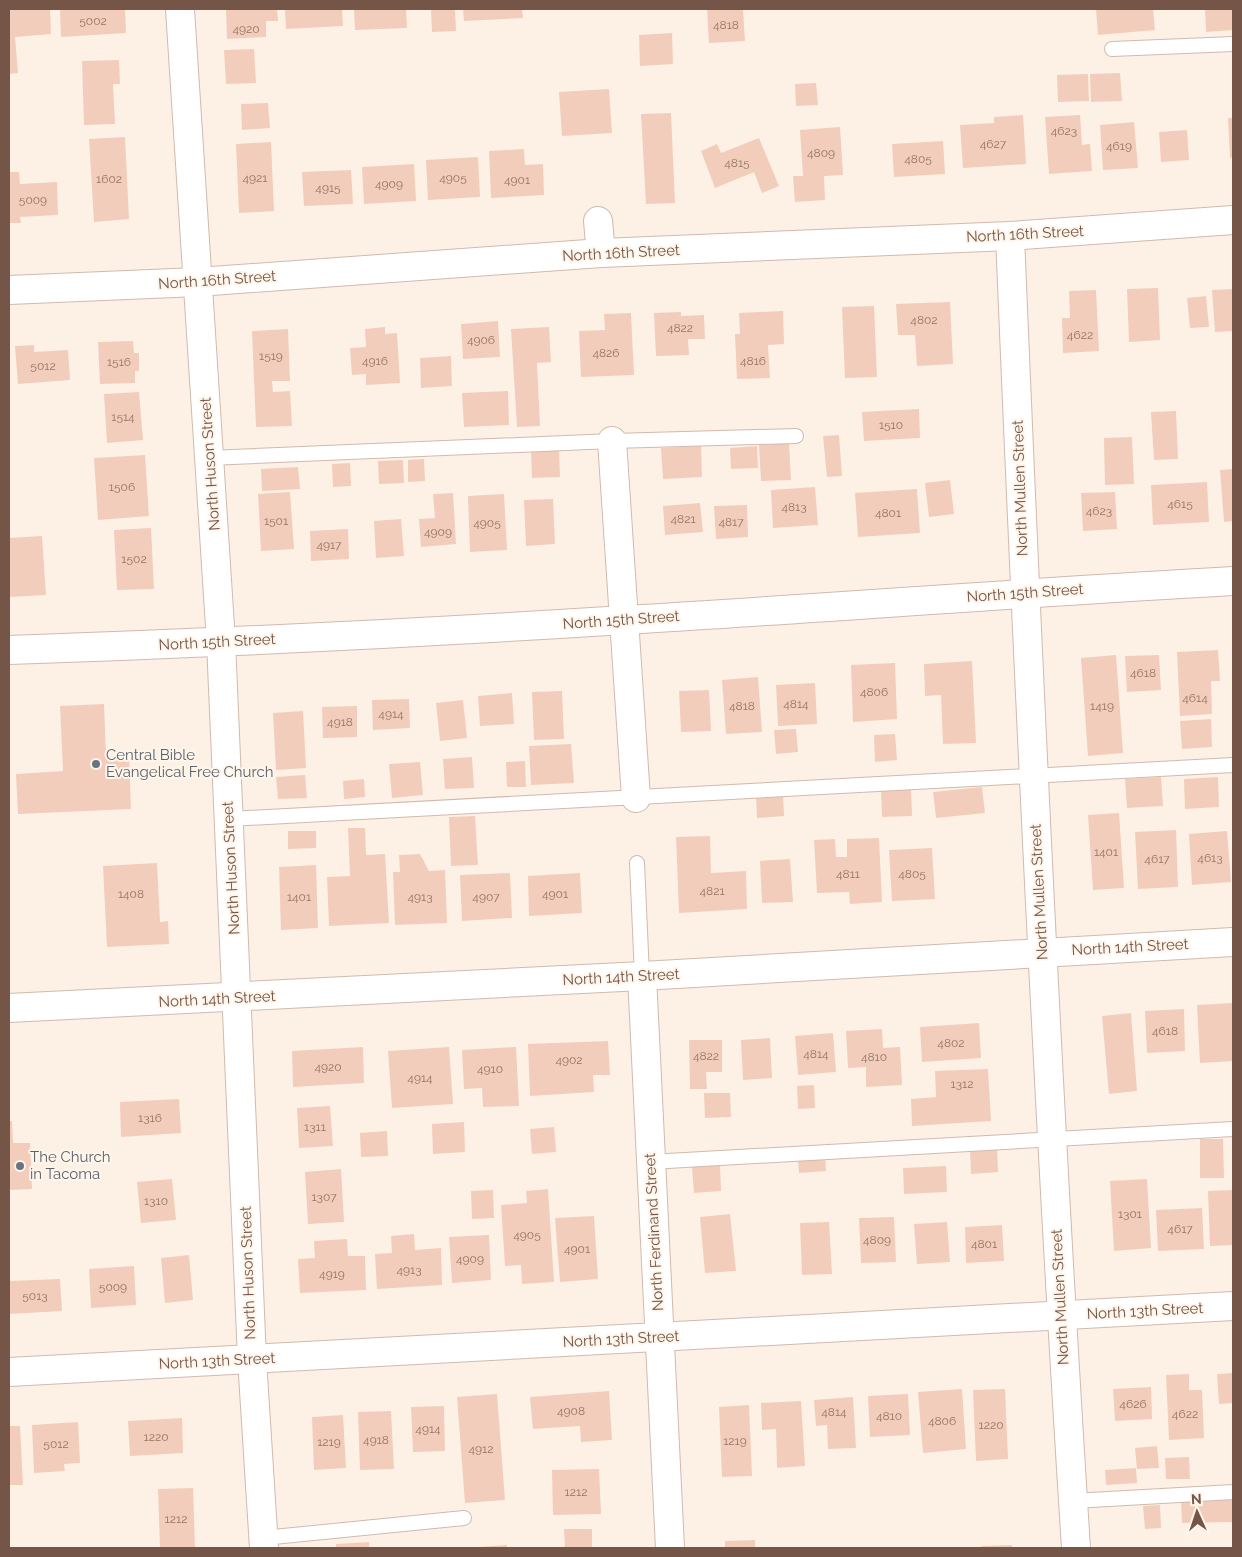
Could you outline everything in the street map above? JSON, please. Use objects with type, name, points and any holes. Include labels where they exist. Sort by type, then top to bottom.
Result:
[{"type":"street","name":"North Huson Street","points":[[180,9],[221,642],[252,1359],[263,1543]]},
{"type":"street","name":"North 16th Street","points":[[9,290],[198,282],[601,253],[1010,236],[1233,220]]},
{"type":"street","points":[[598,221],[601,253]]},
{"type":"street","name":"North Mullen Street","points":[[1010,236],[1042,952],[1061,1315],[1076,1548]]},
{"type":"street","points":[[612,441],[636,798]]},
{"type":"street","name":"North 15th Street","points":[[9,650],[221,642],[625,620],[1233,581]]},
{"type":"street","name":"North 14th Street","points":[[9,1008],[237,998],[1233,942]]},
{"type":"street","name":"North Ferdinand Street","points":[[642,976],[670,1548]]},
{"type":"street","name":"North 13th Street","points":[[9,1372],[1233,1306]]},
{"type":"lane","points":[[1112,49],[1233,44]]},
{"type":"lane","points":[[209,458],[612,441],[796,436]]},
{"type":"lane","points":[[229,819],[1233,765]]},
{"type":"lane","points":[[637,863],[642,976]]},
{"type":"lane","points":[[650,1162],[1233,1129]]},
{"type":"lane","points":[[1073,1501],[1233,1492]]},
{"type":"lane","points":[[263,1543],[464,1518]]},
{"type":"building","points":[[9,9],[50,9],[51,34],[15,37],[18,73],[9,74]]},
{"type":"building","points":[[60,9],[125,9],[126,33],[61,37]]},
{"type":"building","points":[[226,9],[277,9],[278,21],[266,21],[266,37],[227,39]]},
{"type":"building","points":[[285,9],[342,9],[343,26],[286,29]]},
{"type":"building","points":[[354,9],[406,9],[407,28],[355,30]]},
{"type":"building","points":[[431,9],[455,9],[456,31],[432,32]]},
{"type":"building","points":[[463,9],[522,9],[523,18],[464,21]]},
{"type":"building","points":[[707,9],[743,9],[745,41],[709,43]]},
{"type":"building","points":[[1096,9],[1153,9],[1155,30],[1098,35]]},
{"type":"building","points":[[1205,9],[1233,9],[1233,30],[1206,32]]},
{"type":"building","points":[[672,33],[673,64],[640,66],[639,35]]},
{"type":"building","points":[[254,49],[256,83],[226,84],[224,50]]},
{"type":"building","points":[[119,60],[120,84],[113,84],[115,124],[84,125],[82,61]]},
{"type":"building","points":[[1120,73],[1122,101],[1091,102],[1090,74]]},
{"type":"building","points":[[1088,74],[1089,101],[1058,102],[1057,75]]},
{"type":"building","points":[[816,83],[818,105],[796,106],[795,84]]},
{"type":"building","points":[[609,89],[612,133],[562,136],[559,92]]},
{"type":"building","points":[[268,103],[270,128],[242,130],[241,104]]},
{"type":"building","points":[[671,113],[675,203],[646,204],[641,114]]},
{"type":"building","points":[[1023,115],[1026,164],[963,168],[960,125],[994,123],[994,117]]},
{"type":"building","points":[[1080,115],[1082,145],[1090,144],[1092,171],[1049,174],[1045,117]]},
{"type":"building","points":[[1228,118],[1233,118],[1233,157],[1230,158]]},
{"type":"building","points":[[1134,122],[1138,168],[1103,170],[1100,125]]},
{"type":"building","points":[[840,127],[843,175],[824,176],[825,200],[795,202],[793,176],[803,176],[800,130]]},
{"type":"building","points":[[1187,130],[1189,160],[1161,162],[1159,132]]},
{"type":"building","points":[[125,137],[129,219],[94,222],[89,139]]},
{"type":"building","points":[[759,138],[779,186],[762,193],[754,172],[715,188],[701,151],[717,144],[721,153]]},
{"type":"building","points":[[943,141],[945,174],[894,177],[892,144]]},
{"type":"building","points":[[271,142],[274,211],[239,213],[236,144]]},
{"type":"building","points":[[524,149],[525,165],[543,164],[544,195],[491,198],[489,151]]},
{"type":"building","points":[[478,157],[480,197],[428,200],[426,160]]},
{"type":"building","points":[[414,164],[416,201],[364,204],[362,167]]},
{"type":"building","points":[[351,170],[353,204],[304,206],[302,172]]},
{"type":"building","points":[[9,172],[19,172],[20,184],[57,182],[58,215],[20,217],[21,223],[9,223]]},
{"type":"building","points":[[1158,288],[1160,340],[1129,342],[1127,289]]},
{"type":"building","points":[[1233,289],[1233,331],[1215,332],[1212,290]]},
{"type":"building","points":[[1096,290],[1099,351],[1063,353],[1062,318],[1070,318],[1069,291]]},
{"type":"building","points":[[1206,296],[1209,327],[1190,328],[1187,298]]},
{"type":"building","points":[[950,302],[953,364],[917,366],[915,335],[898,335],[896,304]]},
{"type":"building","points":[[874,306],[877,377],[845,378],[842,307]]},
{"type":"building","points":[[783,311],[784,344],[768,345],[770,378],[737,379],[735,334],[740,334],[739,313]]},
{"type":"building","points":[[681,312],[681,316],[704,315],[705,339],[688,339],[689,355],[656,356],[654,313]]},
{"type":"building","points":[[631,313],[634,375],[581,377],[579,331],[605,330],[604,314]]},
{"type":"building","points":[[498,321],[500,357],[463,359],[461,324]]},
{"type":"building","points":[[385,327],[385,334],[397,333],[400,383],[366,385],[366,374],[352,375],[350,348],[366,347],[365,329]]},
{"type":"building","points":[[549,327],[551,362],[537,363],[540,426],[517,427],[511,329]]},
{"type":"building","points":[[288,329],[290,381],[272,381],[273,392],[290,391],[292,426],[256,427],[252,331]]},
{"type":"building","points":[[133,341],[134,353],[139,353],[139,371],[135,371],[135,383],[100,384],[98,342]]},
{"type":"building","points":[[34,345],[34,352],[68,350],[70,380],[18,384],[15,346]]},
{"type":"building","points":[[451,356],[452,386],[421,388],[420,358]]},
{"type":"building","points":[[508,391],[509,425],[464,427],[462,393]]},
{"type":"building","points":[[139,392],[143,440],[107,443],[104,394]]},
{"type":"building","points":[[919,409],[920,438],[864,441],[862,412]]},
{"type":"building","points":[[1176,411],[1178,459],[1154,460],[1151,412]]},
{"type":"building","points":[[839,435],[842,476],[827,477],[823,436]]},
{"type":"building","points":[[1132,437],[1134,484],[1105,485],[1104,438]]},
{"type":"building","points":[[789,443],[791,480],[761,481],[759,445]]},
{"type":"building","points":[[701,446],[702,477],[663,479],[661,448]]},
{"type":"building","points":[[757,446],[758,468],[731,469],[730,448]]},
{"type":"building","points":[[559,450],[560,477],[532,478],[531,451]]},
{"type":"building","points":[[145,455],[149,516],[98,520],[94,458]]},
{"type":"building","points":[[424,459],[425,481],[408,482],[408,460]]},
{"type":"building","points":[[403,460],[404,483],[379,484],[378,461]]},
{"type":"building","points":[[350,463],[351,486],[333,487],[332,464]]},
{"type":"building","points":[[298,467],[300,489],[262,491],[261,469]]},
{"type":"building","points":[[1233,469],[1233,521],[1224,522],[1220,470]]},
{"type":"building","points":[[950,480],[954,514],[929,517],[925,483]]},
{"type":"building","points":[[1207,482],[1209,522],[1153,525],[1151,485]]},
{"type":"building","points":[[815,487],[818,525],[773,528],[771,490]]},
{"type":"building","points":[[917,489],[920,533],[858,537],[855,493]]},
{"type":"building","points":[[290,492],[294,549],[261,551],[258,494]]},
{"type":"building","points":[[1115,492],[1117,529],[1083,531],[1081,493]]},
{"type":"building","points":[[453,493],[456,544],[421,547],[419,519],[435,518],[433,494]]},
{"type":"building","points":[[504,494],[507,550],[470,552],[468,496]]},
{"type":"building","points":[[553,499],[555,544],[526,546],[524,500]]},
{"type":"building","points":[[700,503],[703,532],[665,535],[663,506]]},
{"type":"building","points":[[747,505],[748,537],[716,539],[714,506]]},
{"type":"building","points":[[401,519],[404,556],[376,558],[374,521]]},
{"type":"building","points":[[151,528],[154,589],[117,590],[114,530]]},
{"type":"building","points":[[348,529],[349,559],[311,561],[310,531]]},
{"type":"building","points":[[42,536],[46,595],[9,597],[9,538]]},
{"type":"building","points":[[1218,650],[1220,681],[1211,681],[1212,714],[1180,716],[1177,652]]},
{"type":"building","points":[[1116,655],[1123,753],[1088,756],[1081,658]]},
{"type":"building","points":[[1159,655],[1161,690],[1127,692],[1125,656]]},
{"type":"building","points":[[972,661],[976,743],[943,744],[941,695],[925,696],[924,664]]},
{"type":"building","points":[[895,663],[897,719],[853,722],[851,665]]},
{"type":"building","points":[[758,677],[762,732],[726,734],[722,680]]},
{"type":"building","points":[[815,683],[817,724],[778,726],[776,685]]},
{"type":"building","points":[[709,690],[711,731],[681,732],[679,691]]},
{"type":"building","points":[[562,691],[564,739],[534,740],[532,692]]},
{"type":"building","points":[[512,693],[514,724],[480,726],[478,696]]},
{"type":"building","points":[[409,699],[410,728],[373,730],[372,700]]},
{"type":"building","points":[[463,700],[467,738],[440,741],[436,703]]},
{"type":"building","name":"Central Bible Evangelical Free Church","points":[[104,704],[106,757],[129,756],[131,809],[18,814],[16,774],[63,771],[60,706]]},
{"type":"building","points":[[357,706],[357,737],[323,738],[322,707]]},
{"type":"building","points":[[303,711],[306,768],[276,770],[273,713]]},
{"type":"building","points":[[1211,719],[1212,747],[1182,749],[1180,721]]},
{"type":"building","points":[[796,729],[798,752],[776,754],[774,730]]},
{"type":"building","points":[[895,734],[897,760],[875,762],[874,735]]},
{"type":"building","points":[[571,744],[574,783],[531,785],[529,746]]},
{"type":"building","points":[[472,757],[474,788],[445,789],[443,759]]},
{"type":"building","points":[[525,761],[526,787],[507,787],[506,762]]},
{"type":"building","points":[[420,762],[423,795],[392,798],[389,764]]},
{"type":"building","points":[[305,775],[307,798],[278,799],[276,777]]},
{"type":"building","points":[[1161,777],[1163,806],[1127,808],[1125,779]]},
{"type":"building","points":[[1218,777],[1219,807],[1185,809],[1184,779]]},
{"type":"building","points":[[364,779],[365,797],[344,799],[343,781]]},
{"type":"building","points":[[982,787],[985,813],[936,818],[933,792]]},
{"type":"building","points":[[911,788],[912,816],[882,817],[881,790]]},
{"type":"building","points":[[783,794],[784,816],[757,818],[756,795]]},
{"type":"building","points":[[1119,813],[1124,888],[1093,890],[1088,815]]},
{"type":"building","points":[[475,816],[478,865],[451,866],[449,817]]},
{"type":"building","points":[[348,828],[365,828],[366,855],[385,854],[389,923],[329,926],[327,877],[350,876]]},
{"type":"building","points":[[1176,830],[1178,887],[1138,889],[1135,832]]},
{"type":"building","points":[[288,831],[316,831],[316,848],[288,849]]},
{"type":"building","points":[[1227,831],[1231,882],[1192,885],[1189,834]]},
{"type":"building","points":[[710,836],[711,873],[746,871],[747,909],[679,913],[676,837]]},
{"type":"building","points":[[879,838],[882,902],[850,904],[849,892],[817,893],[814,840],[835,839],[836,857],[847,857],[847,839]]},
{"type":"building","points":[[932,848],[935,899],[892,901],[889,850]]},
{"type":"building","points":[[420,854],[429,871],[445,870],[447,923],[395,925],[393,872],[400,872],[399,855]]},
{"type":"building","points":[[790,859],[793,902],[762,903],[760,861]]},
{"type":"building","points":[[157,863],[160,922],[168,921],[169,944],[107,947],[103,866]]},
{"type":"building","points":[[316,865],[318,928],[281,930],[279,867]]},
{"type":"building","points":[[510,873],[512,918],[462,921],[460,875]]},
{"type":"building","points":[[580,873],[582,913],[529,916],[528,876]]},
{"type":"building","points":[[1233,1003],[1233,1061],[1200,1063],[1197,1005]]},
{"type":"building","points":[[1184,1009],[1185,1051],[1147,1053],[1145,1011]]},
{"type":"building","points":[[1131,1013],[1137,1091],[1109,1094],[1102,1016]]},
{"type":"building","points":[[979,1023],[981,1058],[922,1062],[920,1027]]},
{"type":"building","points":[[882,1029],[883,1048],[900,1047],[902,1085],[866,1087],[866,1067],[848,1068],[846,1031]]},
{"type":"building","points":[[833,1033],[836,1072],[798,1075],[795,1036]]},
{"type":"building","points":[[770,1038],[772,1078],[743,1080],[741,1040]]},
{"type":"building","points":[[689,1040],[722,1040],[722,1072],[706,1072],[707,1089],[690,1089]]},
{"type":"building","points":[[608,1041],[610,1075],[593,1075],[594,1092],[530,1096],[528,1044]]},
{"type":"building","points":[[363,1047],[364,1083],[293,1087],[292,1051]]},
{"type":"building","points":[[449,1047],[453,1104],[392,1108],[388,1051]]},
{"type":"building","points":[[516,1047],[519,1106],[483,1107],[482,1088],[464,1089],[462,1050]]},
{"type":"building","points":[[988,1069],[991,1121],[912,1126],[911,1099],[936,1097],[935,1071]]},
{"type":"building","points":[[814,1085],[815,1108],[798,1109],[797,1086]]},
{"type":"building","points":[[704,1093],[730,1093],[731,1117],[705,1118]]},
{"type":"building","points":[[179,1099],[181,1133],[121,1137],[120,1102]]},
{"type":"building","points":[[330,1106],[333,1146],[299,1148],[297,1108]]},
{"type":"building","name":"The Church in Tacoma","points":[[9,1121],[12,1121],[13,1143],[30,1143],[32,1189],[9,1190]]},
{"type":"building","points":[[464,1122],[465,1152],[433,1154],[432,1124]]},
{"type":"building","points":[[554,1127],[556,1152],[532,1154],[530,1129]]},
{"type":"building","points":[[387,1131],[388,1156],[361,1157],[360,1133]]},
{"type":"building","points":[[1200,1139],[1223,1139],[1224,1178],[1200,1178]]},
{"type":"building","points":[[997,1149],[998,1172],[971,1174],[970,1150]]},
{"type":"building","points":[[825,1157],[826,1171],[799,1173],[798,1159]]},
{"type":"building","points":[[720,1165],[721,1191],[694,1193],[692,1167]]},
{"type":"building","points":[[946,1166],[947,1192],[904,1194],[903,1168]]},
{"type":"building","points":[[341,1169],[344,1222],[308,1224],[305,1172]]},
{"type":"building","points":[[172,1179],[176,1220],[141,1223],[137,1182]]},
{"type":"building","points":[[1147,1179],[1151,1248],[1114,1251],[1110,1181]]},
{"type":"building","points":[[548,1189],[554,1282],[522,1284],[521,1265],[505,1266],[501,1205],[527,1203],[526,1191]]},
{"type":"building","points":[[493,1190],[494,1218],[472,1219],[471,1191]]},
{"type":"building","points":[[1233,1190],[1233,1245],[1210,1246],[1208,1191]]},
{"type":"building","points":[[1202,1208],[1204,1249],[1158,1251],[1156,1210]]},
{"type":"building","points":[[730,1214],[736,1271],[705,1273],[700,1217]]},
{"type":"building","points":[[594,1216],[598,1279],[560,1282],[555,1218]]},
{"type":"building","points":[[894,1217],[896,1262],[861,1263],[859,1218]]},
{"type":"building","points":[[829,1222],[832,1274],[802,1275],[800,1223]]},
{"type":"building","points":[[947,1222],[950,1262],[917,1264],[914,1224]]},
{"type":"building","points":[[1002,1225],[1004,1261],[966,1263],[965,1227]]},
{"type":"building","points":[[414,1234],[415,1250],[441,1248],[442,1285],[377,1289],[375,1254],[392,1253],[391,1236]]},
{"type":"building","points":[[489,1235],[491,1280],[452,1283],[449,1237]]},
{"type":"building","points":[[347,1239],[348,1256],[365,1256],[366,1290],[300,1293],[298,1259],[315,1258],[314,1241]]},
{"type":"building","points":[[189,1255],[193,1300],[165,1303],[161,1258]]},
{"type":"building","points":[[134,1266],[136,1305],[91,1308],[89,1269]]},
{"type":"building","points":[[60,1279],[62,1311],[9,1314],[9,1281]]},
{"type":"building","points":[[1233,1373],[1233,1403],[1219,1404],[1217,1374]]},
{"type":"building","points":[[1189,1374],[1189,1390],[1202,1390],[1204,1438],[1169,1440],[1166,1375]]},
{"type":"building","points":[[1151,1387],[1152,1419],[1115,1421],[1113,1389]]},
{"type":"building","points":[[962,1389],[966,1449],[923,1453],[918,1392]]},
{"type":"building","points":[[1005,1389],[1008,1459],[976,1461],[973,1390]]},
{"type":"building","points":[[609,1391],[612,1440],[581,1442],[580,1426],[533,1429],[530,1397]]},
{"type":"building","points":[[497,1394],[505,1500],[465,1503],[457,1397]]},
{"type":"building","points":[[908,1394],[910,1435],[870,1437],[868,1396]]},
{"type":"building","points":[[853,1397],[856,1448],[828,1449],[827,1425],[816,1426],[814,1400]]},
{"type":"building","points":[[801,1401],[805,1466],[777,1468],[776,1429],[762,1430],[761,1403]]},
{"type":"building","points":[[749,1405],[752,1476],[722,1477],[719,1407]]},
{"type":"building","points":[[444,1406],[445,1451],[413,1452],[411,1407]]},
{"type":"building","points":[[391,1411],[394,1469],[360,1470],[358,1412]]},
{"type":"building","points":[[343,1415],[346,1468],[314,1470],[312,1417]]},
{"type":"building","points":[[182,1418],[183,1453],[130,1456],[128,1421]]},
{"type":"building","points":[[78,1422],[80,1463],[64,1464],[65,1471],[34,1473],[32,1425]]},
{"type":"building","points":[[9,1426],[20,1426],[23,1485],[9,1485]]},
{"type":"building","points":[[1157,1446],[1159,1468],[1137,1469],[1135,1448]]},
{"type":"building","points":[[1189,1457],[1190,1479],[1166,1479],[1165,1458]]},
{"type":"building","points":[[1136,1468],[1137,1483],[1106,1485],[1105,1470]]},
{"type":"building","points":[[599,1469],[601,1514],[553,1515],[552,1470]]},
{"type":"building","points":[[193,1488],[195,1548],[160,1548],[158,1489]]},
{"type":"building","points":[[1233,1500],[1233,1522],[1182,1523],[1181,1501]]},
{"type":"building","points":[[1160,1505],[1161,1528],[1145,1529],[1143,1506]]},
{"type":"building","points":[[564,1529],[592,1529],[592,1548],[565,1548]]},
{"type":"building","points":[[755,1540],[755,1548],[725,1548],[725,1541]]},
{"type":"building","points":[[369,1542],[369,1548],[336,1548],[336,1544]]},
{"type":"building","points":[[507,1545],[507,1548],[479,1548],[479,1547]]},
{"type":"building","points":[[1012,1545],[1012,1548],[982,1548],[981,1546]]},
{"type":"place","name":"Central Bible Evangelical Free Church","points":[[96,764]]},
{"type":"place","name":"The Church in Tacoma","points":[[20,1166]]}]
